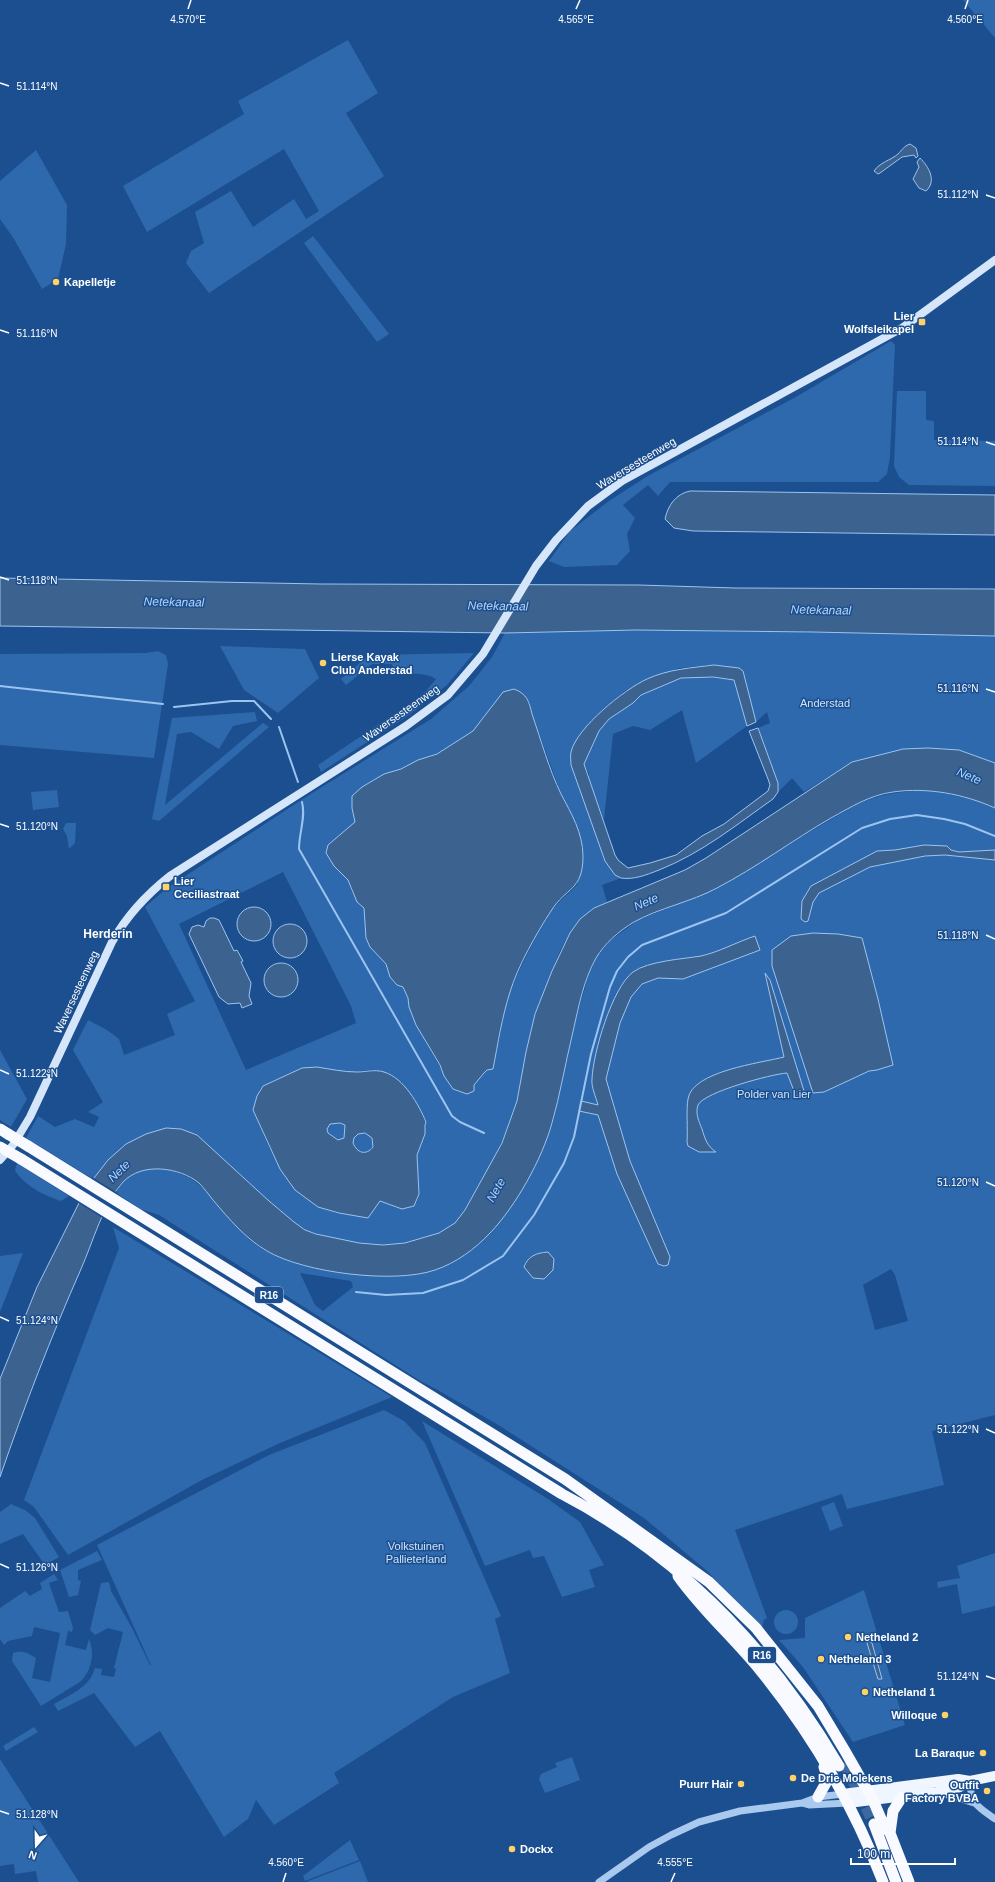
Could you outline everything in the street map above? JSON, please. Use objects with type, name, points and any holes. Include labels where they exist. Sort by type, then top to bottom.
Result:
[{"type":"highway","name":"R16","points":[[4,1131],[565,1479],[627,1521],[669,1559],[766,1660],[810,1719],[841,1765]]},
{"type":"highway","name":"R16","points":[[0,1146],[562,1494],[598,1513],[669,1559]]},
{"type":"highway","points":[[669,1559],[687,1588],[759,1669],[792,1712],[854,1814],[883,1882]]},
{"type":"highway","points":[[669,1559],[709,1582],[756,1628],[818,1706],[870,1796],[884,1826],[890,1833],[909,1882]]},
{"type":"highway","points":[[818,1797],[827,1776],[823,1762]]},
{"type":"highway","points":[[890,1833],[894,1811],[902,1797]]},
{"type":"highway","points":[[892,1882],[871,1826],[896,1882]]},
{"type":"main road","name":"Waversesteenweg","points":[[0,1160],[13,1146],[30,1117],[111,943],[139,903],[152,890],[170,876],[434,706],[464,678],[483,654],[536,566],[564,530],[588,506],[622,481],[902,328],[995,260]]},
{"type":"main road","points":[[870,1796],[902,1797],[937,1792],[960,1787],[970,1781],[995,1776]]},
{"type":"main road","points":[[845,1799],[870,1796],[958,1779],[970,1781]]},
{"type":"street","points":[[970,1781],[971,1796],[974,1803]]},
{"type":"street","points":[[937,1792],[974,1803],[995,1819]]},
{"type":"street","points":[[599,1882],[653,1845],[694,1824],[740,1811],[802,1803],[818,1797],[845,1799]]},
{"type":"street","points":[[802,1803],[809,1805],[845,1799]]},
{"type":"green space","points":[[963,0],[995,0],[995,38]]},
{"type":"green space","points":[[348,40],[378,93],[346,113],[384,176],[209,293],[186,263],[191,251],[204,243],[195,212],[231,191],[253,227],[294,199],[306,219],[319,211],[284,149],[147,232],[123,186],[244,114],[238,101]]},
{"type":"green space","points":[[36,150],[67,205],[66,244],[58,279],[42,289],[14,239],[0,219],[0,181]]},
{"type":"green space","points":[[313,236],[389,334],[377,342],[304,243]]},
{"type":"green space","points":[[891,341],[895,345],[890,457],[887,474],[878,482],[670,482],[658,496],[648,485],[623,505],[635,518],[627,534],[630,551],[617,565],[564,567],[549,561],[570,531],[609,501],[646,477],[794,398]]},
{"type":"green space","points":[[897,391],[926,391],[926,420],[934,421],[934,440],[995,441],[995,486],[909,485],[899,477],[894,466]]},
{"type":"green space","name":"Anderstad","points":[[636,630],[995,636],[995,763],[959,750],[903,749],[852,762],[804,792],[792,778],[778,792],[778,783],[758,728],[770,723],[767,712],[756,722],[743,671],[714,665],[679,668],[625,691],[602,710],[577,740],[571,752],[571,765],[605,861],[615,875],[621,878],[602,885],[607,902],[594,908],[580,919],[560,951],[535,1014],[517,1101],[503,1139],[484,1179],[465,1210],[455,1223],[439,1233],[405,1243],[383,1245],[359,1243],[331,1238],[305,1230],[269,1201],[241,1175],[108,1160],[93,1179],[26,1138],[38,1116],[55,1127],[75,1119],[94,1127],[99,1117],[88,1112],[103,1102],[73,1050],[88,1020],[107,1030],[119,1039],[124,1055],[175,1035],[167,1014],[195,1001],[145,907],[167,888],[306,797],[431,719],[469,686],[492,657],[505,633]],"holes":[[[504,692],[529,701],[532,714],[561,794],[573,818],[581,841],[583,861],[577,885],[552,909],[535,938],[510,990],[504,1012],[499,1041],[490,1070],[487,1070],[474,1085],[474,1091],[453,1089],[425,1041],[409,1007],[408,998],[403,987],[394,981],[385,962],[370,946],[367,937],[364,908],[352,892],[349,883],[346,863],[345,833],[356,822],[352,808],[362,787],[384,774],[401,769],[418,760],[437,754],[473,731]],[[283,872],[351,1006],[356,1023],[246,1070],[179,924]],[[302,1068],[355,1072],[374,1070],[392,1076],[400,1082],[418,1105],[426,1122],[425,1134],[417,1155],[419,1193],[417,1202],[410,1206],[400,1208],[390,1203],[380,1201],[375,1208],[370,1211],[361,1214],[347,1215],[320,1207],[305,1198],[293,1186],[274,1158],[253,1110],[260,1089],[273,1081]]]},
{"type":"green space","points":[[220,646],[305,649],[319,678],[278,713],[244,690]]},
{"type":"green space","points":[[158,651],[166,655],[168,664],[154,758],[0,745],[0,654],[146,653]]},
{"type":"green space","points":[[474,653],[447,685],[409,715],[321,772],[318,765],[412,702],[426,691],[436,679],[422,674],[394,673],[392,664],[372,664],[346,685],[341,679],[369,655]]},
{"type":"green space","points":[[698,676],[734,680],[747,726],[696,763],[682,710],[650,730],[633,726],[613,734],[604,820],[589,782],[589,774],[584,764],[599,731],[609,719],[633,703],[641,695],[681,678]]},
{"type":"green space","points":[[255,712],[257,721],[233,726],[219,749],[191,732],[177,734],[165,805],[263,723],[269,727],[159,821],[152,819],[172,718]]},
{"type":"green space","points":[[57,790],[59,807],[33,810],[31,792]]},
{"type":"green space","name":"Polder van Lier","points":[[928,790],[977,800],[995,808],[995,1415],[932,1431],[944,1485],[847,1509],[842,1494],[735,1530],[767,1618],[764,1620],[762,1627],[706,1570],[644,1518],[495,1423],[422,1382],[159,1215],[140,1209],[116,1193],[121,1184],[133,1174],[151,1169],[171,1171],[189,1178],[200,1185],[246,1236],[268,1252],[300,1265],[334,1272],[404,1276],[552,1126],[577,1015],[589,974],[597,956],[611,940],[638,920],[715,889],[853,806],[881,796]],"holes":[[[891,1269],[895,1275],[908,1321],[875,1330],[863,1285]],[[300,1273],[351,1281],[353,1287],[323,1311],[315,1305]]]},
{"type":"green space","points":[[66,823],[76,823],[75,843],[69,849],[67,836],[63,829]]},
{"type":"green space","points":[[0,1050],[27,1099],[11,1127],[0,1120]]},
{"type":"green space","points":[[340,1123],[345,1125],[344,1138],[338,1140],[328,1133],[327,1129],[330,1124]]},
{"type":"green space","points":[[363,1133],[370,1136],[373,1143],[370,1150],[363,1153],[356,1150],[353,1143],[356,1136]]},
{"type":"green space","points":[[17,1163],[69,1196],[61,1201],[35,1189],[23,1180],[15,1170]]},
{"type":"green space","points":[[113,1227],[392,1397],[280,1443],[202,1480],[68,1555],[34,1507],[24,1500],[119,1248]]},
{"type":"green space","points":[[23,1253],[0,1312],[0,1256]]},
{"type":"green space","name":"Volkstuinen Pallieterland","points":[[384,1410],[404,1421],[425,1443],[501,1616],[495,1619],[510,1673],[453,1697],[334,1773],[339,1783],[274,1825],[256,1800],[248,1819],[224,1837],[160,1731],[135,1747],[94,1693],[58,1711],[54,1704],[84,1686],[95,1668],[102,1669],[101,1675],[114,1677],[116,1669],[114,1668],[123,1632],[108,1628],[95,1635],[90,1630],[101,1583],[109,1582],[111,1591],[151,1665],[97,1545],[269,1455]]},
{"type":"green space","points":[[422,1421],[548,1499],[580,1522],[604,1565],[589,1570],[595,1587],[562,1597],[544,1556],[533,1558],[530,1550],[485,1566]]},
{"type":"green space","points":[[834,1502],[843,1526],[830,1531],[821,1507]]},
{"type":"green space","points":[[11,1504],[25,1510],[35,1518],[59,1557],[45,1565],[23,1534],[0,1544],[0,1512]]},
{"type":"green space","points":[[97,1551],[102,1560],[78,1570],[78,1580],[81,1581],[78,1595],[69,1597],[60,1570]]},
{"type":"green space","points":[[995,1553],[995,1606],[962,1614],[957,1584],[938,1588],[937,1582],[960,1578],[957,1566]]},
{"type":"green space","points":[[54,1574],[58,1580],[49,1583],[59,1612],[68,1611],[73,1628],[72,1632],[68,1631],[65,1645],[86,1650],[89,1639],[92,1656],[90,1667],[80,1682],[41,1706],[12,1661],[13,1653],[25,1652],[36,1658],[32,1678],[50,1682],[60,1633],[34,1627],[32,1636],[8,1641],[4,1645],[0,1639],[0,1608],[25,1591],[30,1596],[42,1589],[40,1583]]},
{"type":"green space","points":[[864,1590],[905,1725],[853,1742],[803,1667],[779,1640],[805,1638],[805,1618]]},
{"type":"green space","points":[[786,1610],[794,1614],[798,1622],[794,1630],[786,1634],[778,1630],[774,1622],[778,1614]]},
{"type":"green space","points":[[34,1727],[38,1732],[6,1751],[3,1746]]},
{"type":"green space","points":[[572,1757],[580,1780],[545,1793],[539,1779],[541,1774],[557,1767],[555,1763]]},
{"type":"green space","points":[[0,1759],[79,1882],[38,1882],[36,1871],[15,1874],[14,1864],[0,1866]]},
{"type":"green space","points":[[350,1840],[359,1860],[305,1881],[303,1876]]},
{"type":"green space","points":[[360,1861],[368,1882],[306,1882]]},
{"type":"water","points":[[910,144],[916,148],[918,156],[916,158],[914,155],[902,157],[878,174],[874,171],[876,168],[898,154]]},
{"type":"water","points":[[920,158],[929,170],[931,179],[931,183],[926,191],[919,188],[913,179],[919,167],[917,162]]},
{"type":"water","points":[[690,491],[995,495],[995,535],[693,531],[674,528],[665,519],[668,509],[677,497]]},
{"type":"water","name":"Netekanaal","points":[[0,578],[321,584],[639,585],[735,588],[995,589],[995,636],[636,630],[505,633],[0,626]]},
{"type":"water","points":[[714,665],[739,668],[743,671],[756,722],[747,726],[734,680],[713,677],[681,678],[641,695],[633,703],[609,719],[599,731],[584,764],[615,855],[618,860],[628,868],[676,855],[702,836],[724,824],[768,791],[770,785],[749,731],[758,728],[778,783],[778,792],[773,799],[746,819],[690,855],[675,863],[645,875],[635,878],[621,878],[615,875],[605,861],[571,765],[571,754],[575,742],[582,731],[603,710],[627,691],[647,679],[680,669]]},
{"type":"water","points":[[514,689],[522,693],[528,702],[553,775],[579,831],[583,856],[582,867],[577,882],[573,888],[557,903],[528,950],[517,972],[500,1030],[493,1069],[487,1070],[474,1085],[474,1091],[467,1094],[453,1089],[444,1076],[440,1065],[416,1025],[403,987],[397,985],[390,977],[386,964],[370,947],[366,938],[364,908],[357,902],[348,880],[334,866],[326,853],[328,845],[355,822],[352,808],[352,796],[362,787],[384,774],[401,769],[418,760],[437,754],[473,731],[503,692]]},
{"type":"water","name":"Nete","points":[[928,748],[959,750],[995,763],[995,808],[958,795],[932,791],[919,790],[893,792],[876,796],[831,818],[717,888],[634,922],[608,942],[591,967],[584,986],[558,1102],[548,1137],[535,1167],[518,1196],[500,1222],[478,1245],[450,1264],[435,1270],[418,1274],[397,1276],[350,1274],[303,1265],[283,1259],[252,1241],[219,1207],[199,1183],[181,1173],[171,1170],[150,1169],[140,1171],[123,1182],[104,1212],[38,1372],[0,1477],[0,1379],[37,1287],[87,1187],[108,1160],[126,1144],[146,1134],[166,1128],[181,1129],[197,1135],[294,1222],[305,1230],[316,1234],[359,1243],[383,1245],[405,1243],[439,1233],[455,1223],[465,1210],[502,1143],[517,1101],[535,1014],[552,971],[570,933],[580,919],[594,908],[685,870],[706,858],[852,762],[903,749]]},
{"type":"water","points":[[924,845],[947,846],[951,850],[959,852],[995,850],[995,860],[945,855],[925,856],[870,867],[819,893],[813,902],[808,921],[805,922],[801,919],[802,901],[811,886],[877,851],[895,850]]},
{"type":"water","points":[[254,907],[266,912],[271,924],[266,936],[254,941],[242,936],[237,924],[242,912]]},
{"type":"water","points":[[210,918],[219,920],[234,951],[237,950],[243,961],[241,962],[251,983],[249,996],[252,1004],[242,1008],[240,1003],[228,1004],[219,997],[189,934],[192,927],[198,925],[204,927],[206,921]]},
{"type":"water","points":[[290,924],[302,929],[307,941],[302,953],[290,958],[278,953],[273,941],[278,929]]},
{"type":"water","points":[[813,933],[838,934],[862,938],[893,1065],[869,1071],[824,1092],[813,1093],[772,966],[772,950],[791,936]]},
{"type":"water","points":[[755,936],[760,950],[683,979],[658,978],[642,984],[631,997],[620,1023],[606,1079],[630,1161],[670,1257],[668,1265],[664,1266],[658,1264],[617,1174],[598,1115],[579,1111],[581,1101],[598,1105],[592,1082],[593,1068],[600,1038],[611,1006],[618,992],[625,980],[633,972],[647,965],[708,954]]},
{"type":"water","points":[[281,963],[293,968],[298,980],[293,992],[281,997],[269,992],[264,980],[269,968]]},
{"type":"water","points":[[765,973],[770,980],[804,1091],[801,1097],[796,1096],[787,1073],[739,1084],[703,1100],[698,1105],[698,1117],[707,1142],[716,1152],[699,1152],[688,1146],[687,1142],[687,1103],[692,1089],[701,1081],[714,1075],[784,1057]]},
{"type":"water","points":[[317,1067],[352,1072],[380,1071],[391,1075],[398,1080],[410,1093],[426,1122],[425,1134],[417,1155],[419,1194],[414,1206],[402,1209],[380,1201],[368,1218],[339,1213],[318,1207],[295,1190],[280,1169],[253,1110],[257,1096],[263,1086],[302,1068]],"holes":[[[340,1123],[345,1125],[344,1138],[338,1140],[328,1133],[327,1129],[330,1124]],[[365,1133],[372,1138],[373,1147],[367,1152],[362,1152],[359,1151],[353,1143],[354,1138],[358,1134]]]},
{"type":"water","points":[[548,1252],[554,1259],[553,1270],[544,1279],[533,1278],[524,1267],[526,1263],[533,1256]]},
{"type":"water","points":[[869,1641],[872,1643],[882,1679],[878,1679],[867,1643]]},
{"type":"pier","points":[[92,1177],[118,1193],[104,1219],[77,1202]]},
{"type":"waterway","points":[[0,686],[163,704]]},
{"type":"waterway","points":[[174,707],[232,701],[254,701],[271,719]]},
{"type":"waterway","points":[[279,727],[298,782]]},
{"type":"waterway","points":[[302,802],[303,819],[299,849],[452,1116],[460,1122],[484,1133]]},
{"type":"waterway","points":[[356,1292],[386,1295],[423,1293],[463,1280],[503,1256],[534,1215],[564,1163],[574,1137],[591,1054],[610,987],[617,971],[628,957],[642,945],[726,913],[862,828],[890,819],[917,815],[944,819],[965,824],[995,836]]},
{"type":"tunnel","points":[[844,1763],[874,1824]]},
{"type":"place","name":"Kapelletje","points":[[56,282]]},
{"type":"place","name":"Lier Wolfsleikapel","points":[[922,322]]},
{"type":"place","name":"Lierse Kayak Club Anderstad","points":[[323,663]]},
{"type":"place","name":"Lier Ceciliastraat","points":[[166,887]]},
{"type":"place","name":"Netheland 2","points":[[848,1637]]},
{"type":"place","name":"Netheland 3","points":[[821,1659]]},
{"type":"place","name":"Netheland 1","points":[[865,1692]]},
{"type":"place","name":"Willoque","points":[[945,1715]]},
{"type":"place","name":"La Baraque","points":[[983,1753]]},
{"type":"place","name":"De Drie Molekens","points":[[793,1778]]},
{"type":"place","name":"Puurr Hair","points":[[741,1784]]},
{"type":"place","name":"Outfit Factory BVBA","points":[[987,1791]]},
{"type":"place","name":"Dockx","points":[[512,1849]]},
{"type":"district","name":"Herderin","points":[[108,934]]}]
